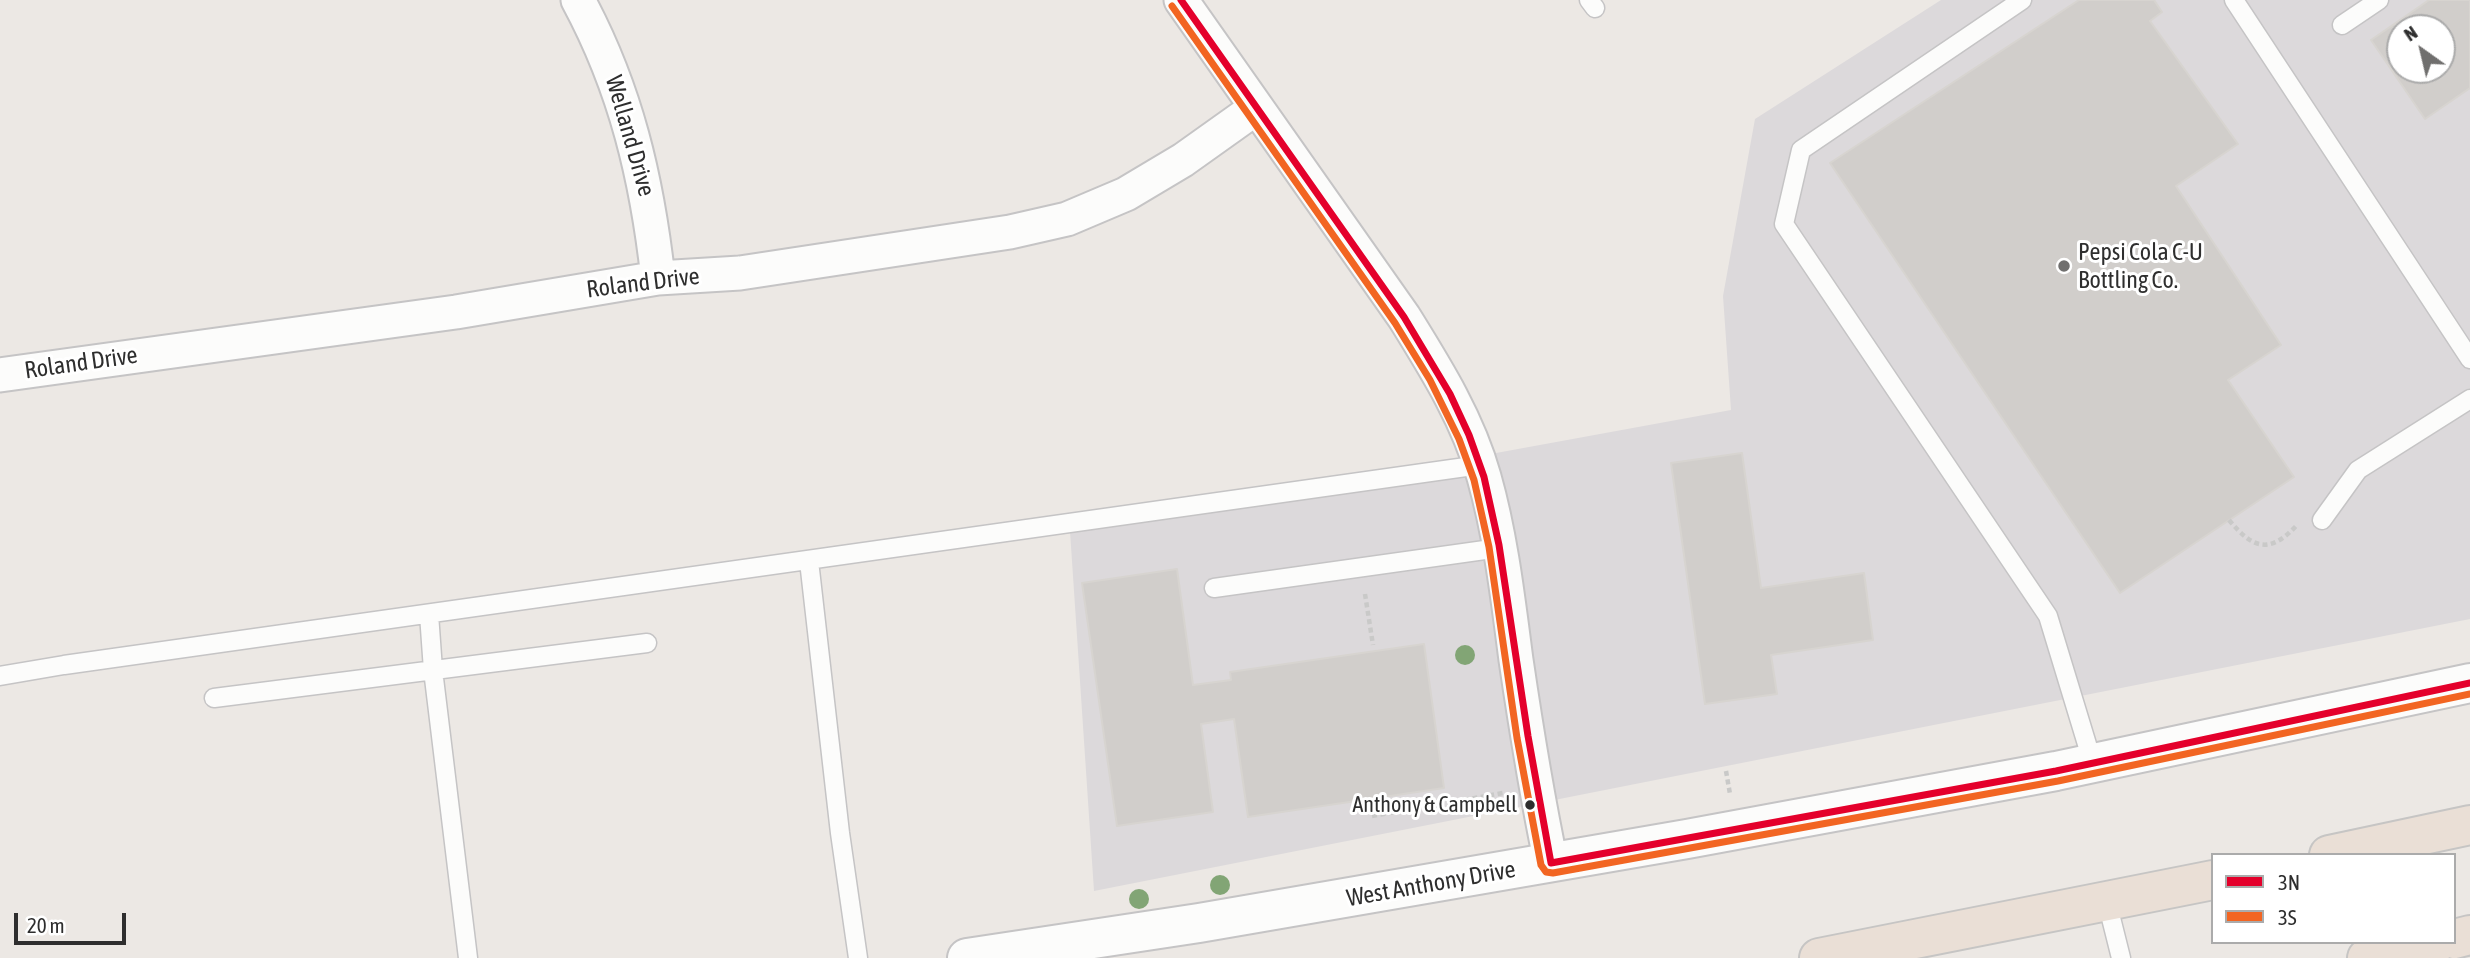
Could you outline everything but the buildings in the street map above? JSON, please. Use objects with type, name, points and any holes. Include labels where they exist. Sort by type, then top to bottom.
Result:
[{"type":"highway","points":[[2338,853],[2470,825]]},
{"type":"highway","points":[[1819,958],[2211,880]]},
{"type":"highway","points":[[2367,958],[2429,944]]},
{"type":"street","name":"Welland Drive","points":[[579,0],[609,63],[637,147],[650,211],[658,278]]},
{"type":"street","points":[[1181,0],[1404,317],[1465,425],[1480,465],[1499,548],[1535,787],[1551,863]]},
{"type":"street","name":"Roland Drive","points":[[0,374],[456,312],[658,278],[754,271],[1010,232],[1067,219],[1126,194],[1183,160],[1256,108]]},
{"type":"street","name":"West Anthony Drive","points":[[967,958],[1199,923],[1551,863],[2093,764],[2470,683]]},
{"type":"lane","points":[[2022,0],[1801,150],[1784,224],[2048,616],[2093,764]]},
{"type":"lane","points":[[2234,0],[2470,359]]},
{"type":"lane","points":[[2342,25],[2379,0]]},
{"type":"lane","points":[[2322,520],[2358,470],[2470,399]]},
{"type":"lane","points":[[0,676],[1480,465]]},
{"type":"lane","points":[[1214,588],[1499,548]]},
{"type":"lane","points":[[809,561],[858,958]]},
{"type":"lane","points":[[429,614],[432,670],[468,958]]},
{"type":"lane","points":[[215,698],[647,643]]},
{"type":"lane","points":[[2107,902],[2121,958]]},
{"type":"path","points":[[2229,520],[2242,536],[2252,543],[2271,545],[2287,536],[2303,520],[2322,520]]},
{"type":"path","points":[[1361,568],[1373,645]]},
{"type":"path","points":[[1372,816],[1535,787]]},
{"type":"shaded area","points":[[1941,0],[2470,0],[2470,619],[1094,891],[1070,531],[1731,410],[1723,296],[1755,119]]},
{"type":"transit line","name":"3N","points":[[1181,0],[1404,317],[1450,394],[1469,435],[1484,477],[1499,545],[1528,736],[1551,863],[2056,771],[2470,683]]},
{"type":"transit line","name":"3S","points":[[1172,6],[1395,323],[1430,380],[1459,439],[1474,480],[1489,547],[1517,738],[1541,865],[1546,872],[1553,873],[2058,781],[2470,694]]},
{"type":"place","name":"Pepsi Cola C-U Bottling Co.","points":[[2064,266]]},
{"type":"place","name":"Anthony & Campbell","points":[[1530,805]]}]
